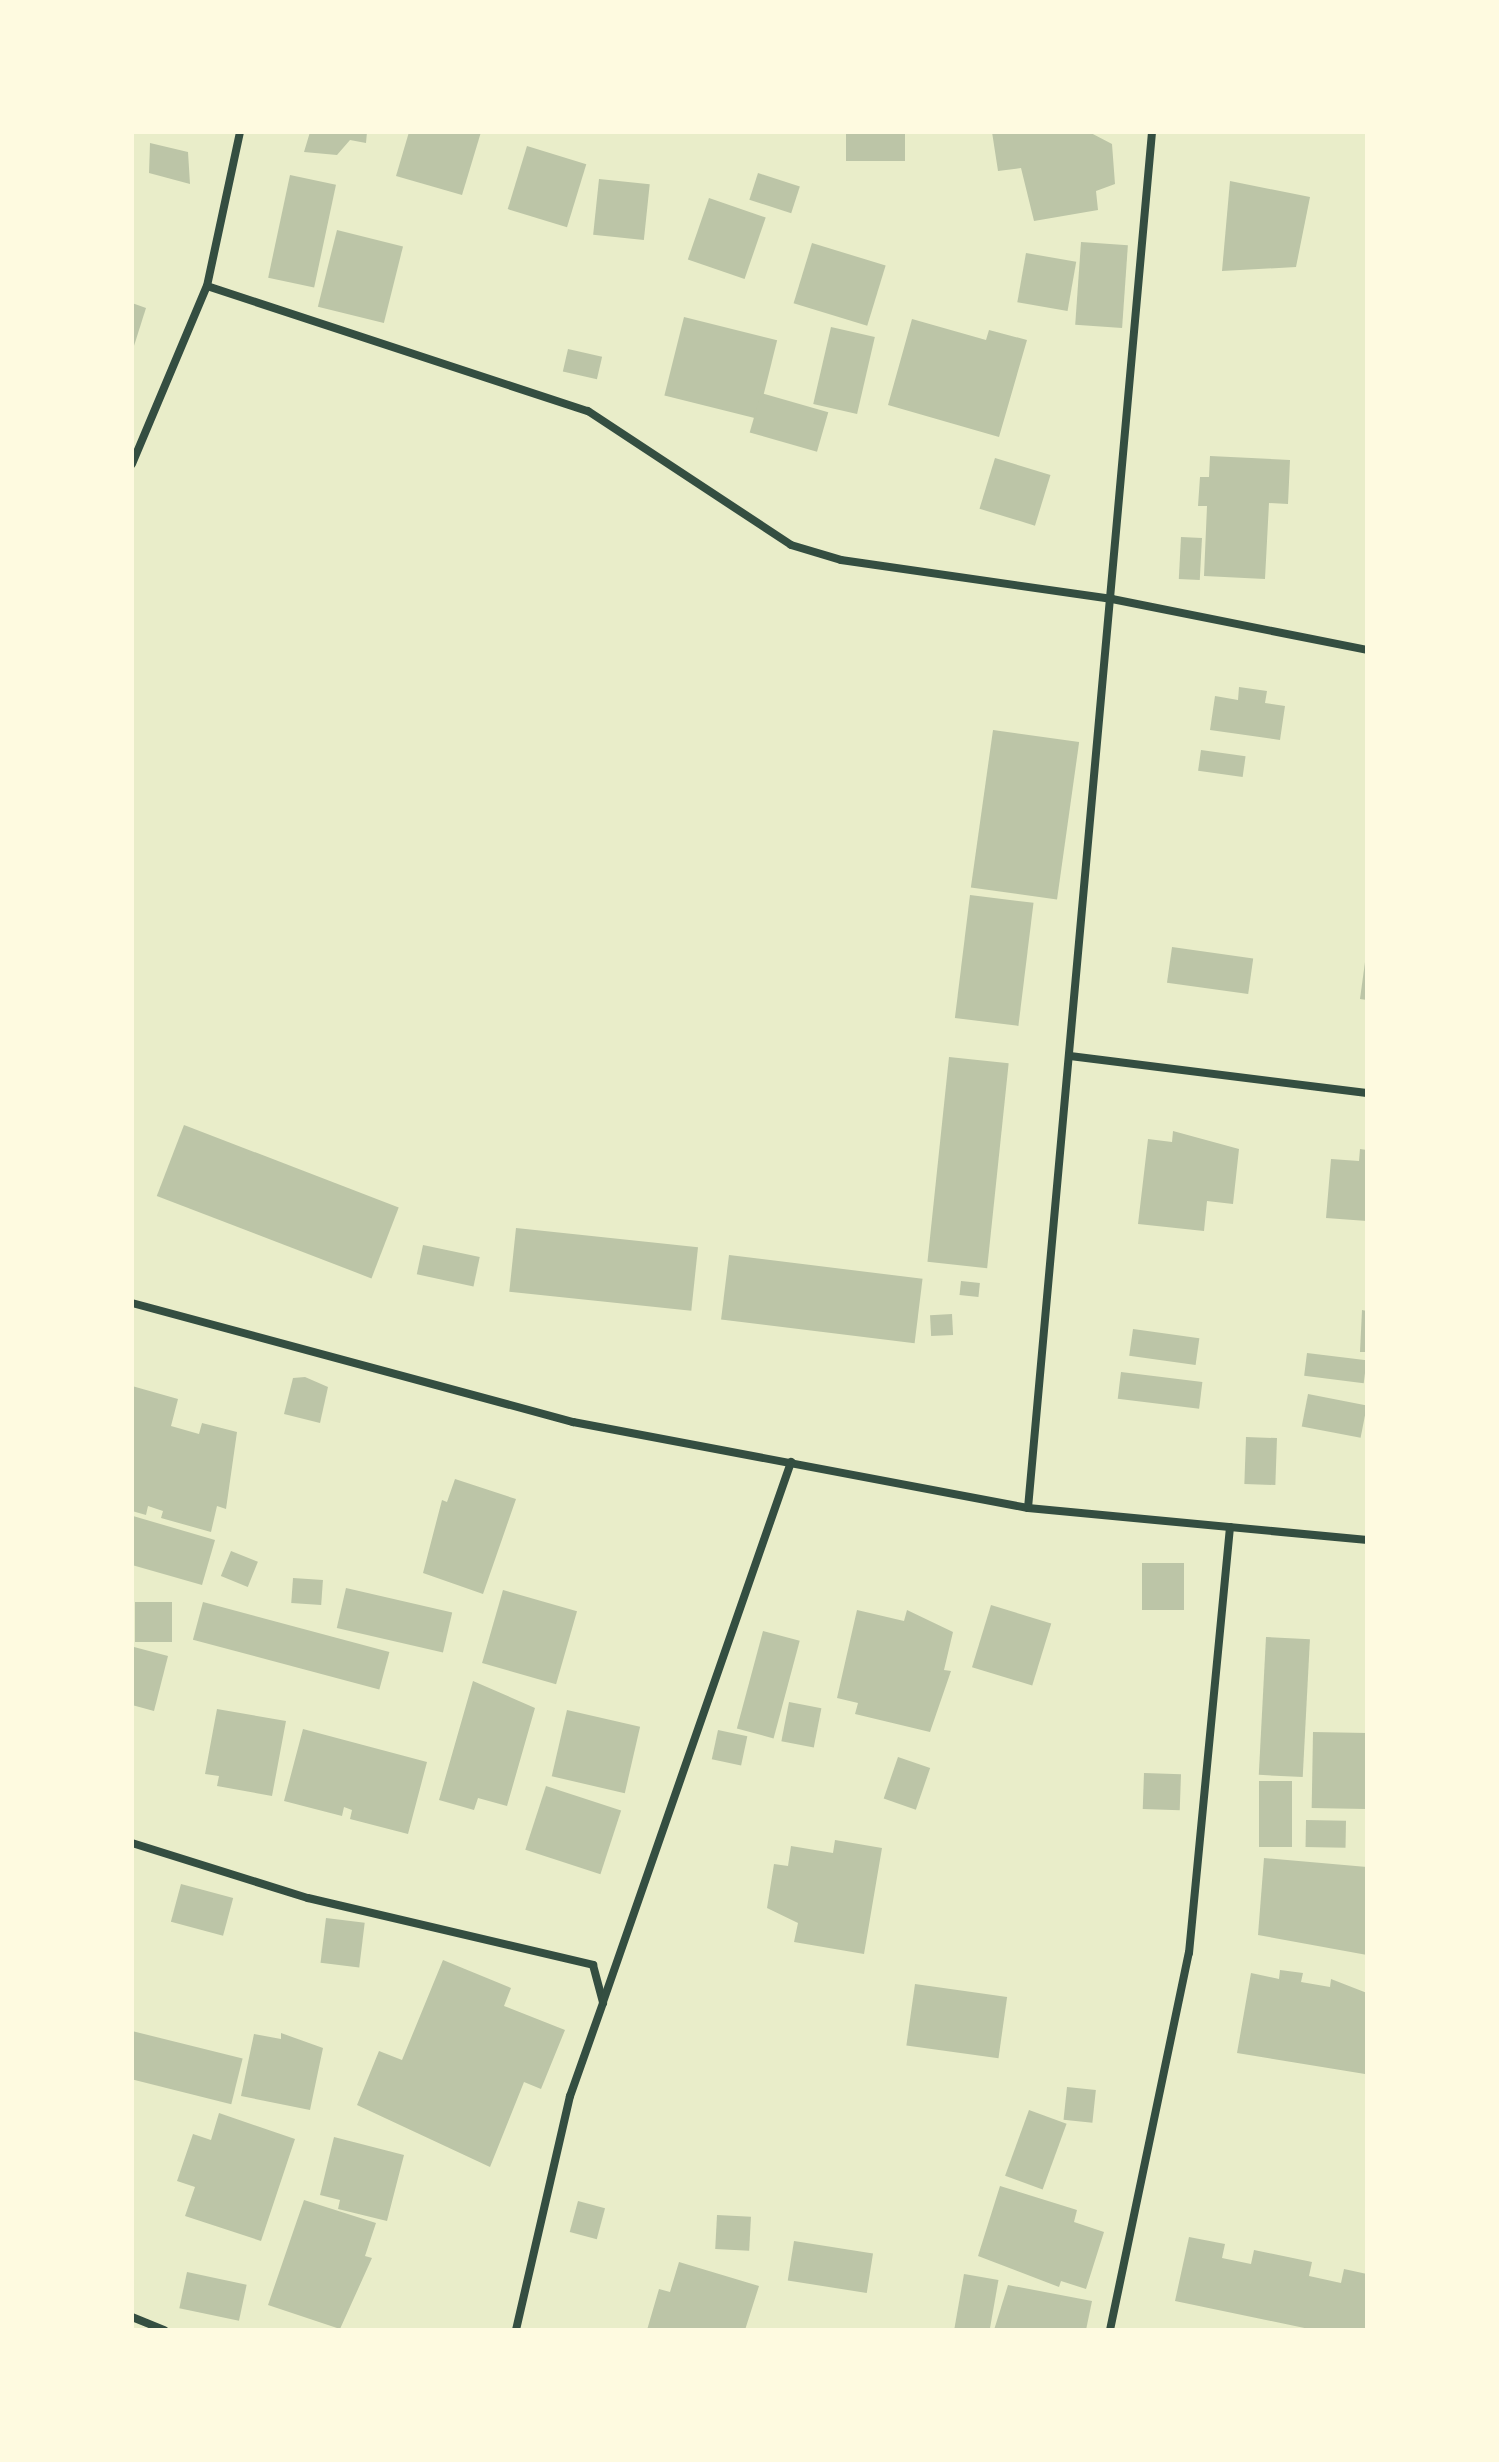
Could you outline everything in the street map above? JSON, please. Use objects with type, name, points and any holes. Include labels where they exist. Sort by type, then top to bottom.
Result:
[{"type":"street","points":[[132,464],[207,286],[240,132]]},
{"type":"street","points":[[1028,1508],[1152,132]]},
{"type":"street","points":[[207,286],[588,411],[791,545],[841,560],[1112,599],[1367,650]]},
{"type":"street","points":[[1070,1056],[1367,1093]]},
{"type":"street","points":[[132,1303],[573,1422],[1028,1508],[1367,1540]]},
{"type":"street","points":[[516,2330],[570,2096],[791,1462]]},
{"type":"street","points":[[1110,2330],[1189,1953],[1230,1527]]},
{"type":"street","points":[[132,1843],[308,1898],[593,1965],[603,2003]]},
{"type":"street","points":[[132,2317],[164,2330]]},
{"type":"building","points":[[310,132],[367,132],[366,143],[350,140],[337,155],[304,152]]},
{"type":"building","points":[[409,132],[481,132],[462,195],[396,176]]},
{"type":"building","points":[[846,132],[905,132],[905,161],[846,161]]},
{"type":"building","points":[[992,132],[1089,132],[1112,144],[1115,184],[1096,191],[1098,210],[1034,221],[1021,168],[998,171]]},
{"type":"building","points":[[150,143],[188,152],[190,184],[149,173]]},
{"type":"building","points":[[527,146],[586,164],[567,227],[508,209]]},
{"type":"building","points":[[758,173],[800,187],[791,213],[749,200]]},
{"type":"building","points":[[290,175],[336,185],[314,287],[268,278]]},
{"type":"building","points":[[599,179],[650,184],[644,240],[593,235]]},
{"type":"building","points":[[1230,181],[1310,197],[1296,267],[1222,271]]},
{"type":"building","points":[[709,198],[766,218],[745,279],[688,259]]},
{"type":"building","points":[[337,230],[403,246],[384,323],[318,307]]},
{"type":"building","points":[[1081,242],[1128,245],[1122,328],[1075,325]]},
{"type":"building","points":[[812,243],[886,266],[867,326],[794,303]]},
{"type":"building","points":[[1026,253],[1076,262],[1068,311],[1017,302]]},
{"type":"building","points":[[132,303],[146,308],[133,349],[132,349]]},
{"type":"building","points":[[684,317],[777,340],[758,419],[664,396]]},
{"type":"building","points":[[912,319],[986,340],[989,330],[1027,340],[999,437],[888,405]]},
{"type":"building","points":[[831,327],[875,337],[857,414],[813,404]]},
{"type":"building","points":[[568,349],[602,357],[597,379],[563,371]]},
{"type":"building","points":[[761,393],[828,412],[817,452],[750,432]]},
{"type":"building","points":[[1210,456],[1290,460],[1288,504],[1269,503],[1265,579],[1204,576],[1207,506],[1198,506],[1200,477],[1209,477]]},
{"type":"building","points":[[995,458],[1050,475],[1035,526],[980,509]]},
{"type":"building","points":[[1181,537],[1202,538],[1200,580],[1179,579]]},
{"type":"building","points":[[1239,687],[1267,691],[1265,703],[1285,706],[1280,740],[1210,730],[1215,696],[1238,700]]},
{"type":"building","points":[[993,730],[1079,742],[1057,900],[971,887]]},
{"type":"building","points":[[1201,750],[1246,756],[1243,777],[1198,771]]},
{"type":"building","points":[[970,895],[1034,903],[1018,1026],[955,1018]]},
{"type":"building","points":[[1172,947],[1253,958],[1248,994],[1167,983]]},
{"type":"building","points":[[1367,962],[1367,1000],[1360,999]]},
{"type":"building","points":[[949,1057],[1009,1063],[987,1268],[927,1262]]},
{"type":"building","points":[[184,1125],[399,1207],[371,1278],[157,1196]]},
{"type":"building","points":[[1173,1131],[1239,1149],[1233,1204],[1207,1201],[1204,1231],[1138,1224],[1148,1139],[1172,1142]]},
{"type":"building","points":[[1360,1149],[1367,1150],[1367,1221],[1326,1218],[1331,1159],[1359,1161]]},
{"type":"building","points":[[516,1228],[698,1247],[691,1311],[509,1292]]},
{"type":"building","points":[[423,1245],[480,1257],[473,1286],[417,1274]]},
{"type":"building","points":[[729,1255],[923,1279],[915,1343],[721,1320]]},
{"type":"building","points":[[961,1281],[980,1283],[978,1297],[960,1295]]},
{"type":"building","points":[[1362,1310],[1367,1311],[1367,1352],[1360,1352]]},
{"type":"building","points":[[952,1314],[953,1335],[931,1336],[930,1315]]},
{"type":"building","points":[[1133,1329],[1199,1338],[1196,1365],[1129,1356]]},
{"type":"building","points":[[1307,1353],[1367,1360],[1364,1383],[1304,1376]]},
{"type":"building","points":[[1121,1372],[1202,1382],[1199,1409],[1118,1399]]},
{"type":"building","points":[[305,1377],[328,1387],[320,1423],[284,1414],[293,1378]]},
{"type":"building","points":[[132,1386],[178,1399],[171,1426],[199,1434],[202,1423],[237,1432],[226,1509],[217,1506],[211,1532],[161,1518],[163,1511],[148,1506],[146,1515],[132,1511]]},
{"type":"building","points":[[1308,1394],[1367,1405],[1361,1438],[1302,1426]]},
{"type":"building","points":[[1246,1437],[1277,1438],[1275,1485],[1244,1484]]},
{"type":"building","points":[[455,1479],[516,1499],[483,1594],[423,1573],[442,1500],[447,1502]]},
{"type":"building","points":[[133,1516],[215,1540],[202,1585],[132,1565]]},
{"type":"building","points":[[231,1551],[258,1562],[248,1587],[221,1576]]},
{"type":"building","points":[[1142,1563],[1184,1563],[1184,1610],[1142,1610]]},
{"type":"building","points":[[293,1578],[323,1580],[321,1605],[291,1603]]},
{"type":"building","points":[[346,1588],[452,1613],[443,1652],[337,1628]]},
{"type":"building","points":[[503,1590],[577,1611],[556,1684],[482,1663]]},
{"type":"building","points":[[135,1602],[172,1602],[172,1642],[135,1642]]},
{"type":"building","points":[[203,1602],[389,1652],[379,1690],[193,1640]]},
{"type":"building","points":[[991,1605],[1051,1623],[1032,1686],[972,1667]]},
{"type":"building","points":[[857,1610],[904,1621],[907,1610],[953,1632],[944,1670],[951,1671],[930,1732],[855,1714],[858,1703],[837,1698]]},
{"type":"building","points":[[763,1631],[800,1641],[774,1738],[737,1729]]},
{"type":"building","points":[[1266,1637],[1310,1639],[1303,1777],[1259,1775]]},
{"type":"building","points":[[134,1647],[168,1656],[154,1711],[132,1705]]},
{"type":"building","points":[[473,1681],[535,1708],[507,1806],[478,1798],[474,1810],[439,1800]]},
{"type":"building","points":[[789,1702],[821,1708],[814,1748],[781,1741]]},
{"type":"building","points":[[217,1709],[286,1721],[272,1796],[217,1786],[219,1776],[205,1774]]},
{"type":"building","points":[[567,1710],[640,1727],[625,1793],[552,1776]]},
{"type":"building","points":[[303,1729],[427,1762],[408,1834],[350,1819],[352,1810],[344,1807],[342,1816],[284,1801]]},
{"type":"building","points":[[718,1730],[747,1736],[741,1766],[712,1759]]},
{"type":"building","points":[[1313,1732],[1367,1733],[1366,1809],[1312,1808]]},
{"type":"building","points":[[898,1757],[930,1768],[916,1810],[884,1799]]},
{"type":"building","points":[[1144,1773],[1181,1774],[1180,1810],[1143,1809]]},
{"type":"building","points":[[1259,1781],[1292,1781],[1292,1847],[1259,1847]]},
{"type":"building","points":[[546,1786],[621,1810],[600,1874],[525,1850]]},
{"type":"building","points":[[1306,1820],[1346,1821],[1346,1848],[1306,1847]]},
{"type":"building","points":[[835,1840],[882,1848],[864,1954],[794,1942],[798,1923],[767,1908],[774,1864],[788,1866],[791,1846],[833,1853]]},
{"type":"building","points":[[1264,1858],[1367,1867],[1367,1955],[1258,1935]]},
{"type":"building","points":[[181,1884],[233,1898],[223,1936],[171,1922]]},
{"type":"building","points":[[326,1918],[365,1923],[359,1967],[321,1963]]},
{"type":"building","points":[[443,1960],[511,1988],[504,2006],[565,2030],[541,2089],[524,2082],[490,2167],[357,2105],[379,2051],[402,2060]]},
{"type":"building","points":[[1280,1970],[1303,1973],[1301,1982],[1330,1987],[1331,1979],[1367,1993],[1365,2074],[1237,2053],[1251,1973],[1279,1979]]},
{"type":"building","points":[[915,1984],[1007,1997],[998,2058],[906,2045]]},
{"type":"building","points":[[132,2031],[243,2059],[231,2104],[132,2079]]},
{"type":"building","points":[[281,2033],[323,2048],[310,2110],[241,2096],[254,2034],[281,2039]]},
{"type":"building","points":[[1067,2087],[1096,2090],[1092,2123],[1064,2120]]},
{"type":"building","points":[[1029,2110],[1067,2124],[1043,2189],[1005,2176]]},
{"type":"building","points":[[219,2113],[295,2139],[261,2241],[185,2216],[195,2187],[177,2181],[193,2134],[211,2140]]},
{"type":"building","points":[[334,2137],[404,2155],[387,2221],[338,2209],[340,2200],[320,2195]]},
{"type":"building","points":[[1000,2186],[1077,2210],[1074,2222],[1104,2232],[1086,2289],[1061,2281],[1059,2287],[978,2256]]},
{"type":"building","points":[[304,2200],[376,2223],[365,2256],[372,2258],[340,2329],[268,2305]]},
{"type":"building","points":[[578,2201],[605,2208],[597,2239],[570,2232]]},
{"type":"building","points":[[717,2215],[751,2217],[749,2251],[715,2249]]},
{"type":"building","points":[[1189,2237],[1225,2244],[1222,2258],[1251,2264],[1254,2250],[1312,2262],[1309,2276],[1341,2283],[1344,2269],[1367,2274],[1365,2330],[1314,2330],[1175,2301]]},
{"type":"building","points":[[794,2241],[873,2254],[867,2293],[788,2281]]},
{"type":"building","points":[[679,2262],[759,2286],[745,2330],[647,2330],[659,2289],[670,2292]]},
{"type":"building","points":[[187,2272],[247,2285],[239,2321],[179,2308]]},
{"type":"building","points":[[964,2274],[998,2280],[990,2330],[954,2330]]},
{"type":"building","points":[[1008,2285],[1092,2301],[1086,2330],[994,2330]]}]
